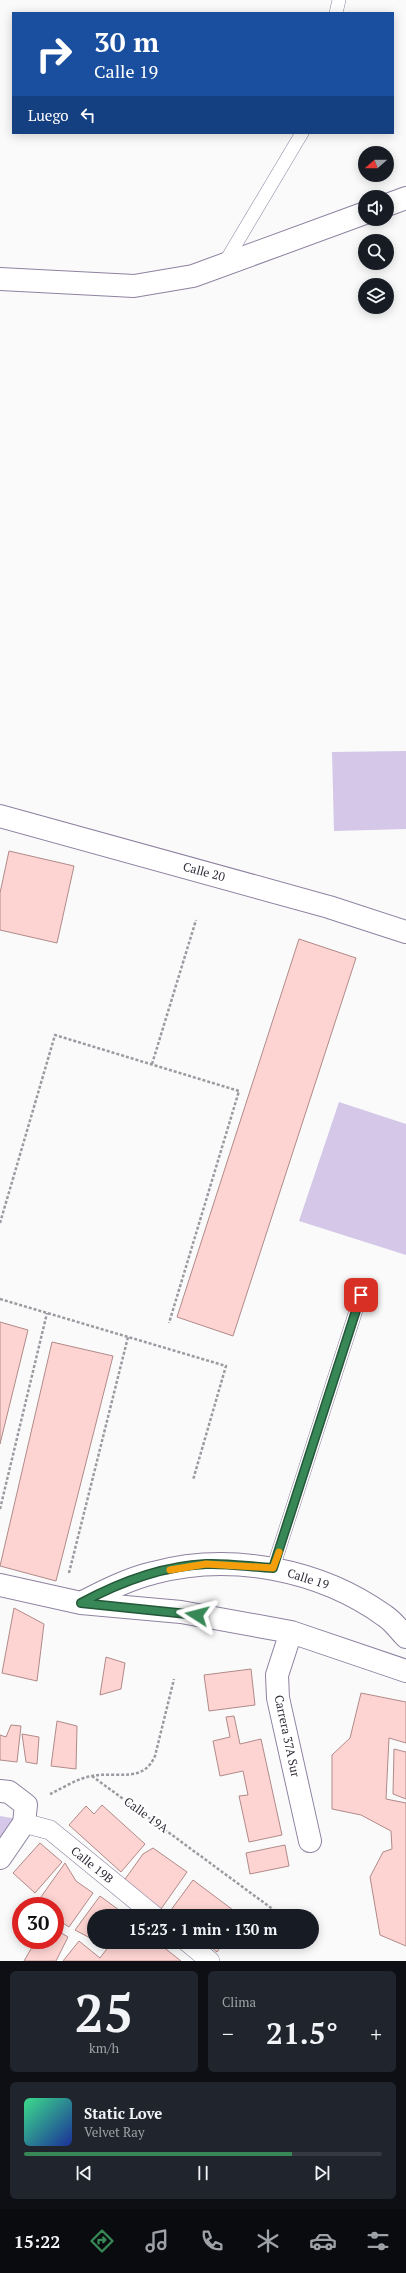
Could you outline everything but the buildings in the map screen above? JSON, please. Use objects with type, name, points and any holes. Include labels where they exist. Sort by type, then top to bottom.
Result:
[{"type":"street","points":[[394,202],[406,198]]},
{"type":"street","points":[[0,279],[134,286],[193,276],[358,216]]},
{"type":"street","name":"Calle 20","points":[[0,816],[329,907],[406,932]]},
{"type":"street","name":"Calle 19","points":[[81,1603],[104,1591],[153,1573],[206,1564],[273,1568],[332,1585],[385,1616],[406,1637]]},
{"type":"street","points":[[0,1585],[81,1603],[181,1612],[291,1632],[406,1671]]},
{"type":"street","name":"Carrera 37A Sur","points":[[291,1632],[277,1675],[278,1698],[310,1841]]},
{"type":"street","points":[[0,1791],[9,1792],[25,1814],[0,1858]]},
{"type":"street","name":"Calle 19B","points":[[25,1814],[50,1830],[146,1909]]},
{"type":"street","points":[[195,1949],[210,1961]]},
{"type":"lane","points":[[336,12],[339,0]]},
{"type":"lane","points":[[224,264],[301,134]]},
{"type":"lane","points":[[273,1568],[361,1295]]},
{"type":"path","points":[[152,1064],[196,920]]},
{"type":"path","points":[[0,1223],[55,1035],[239,1092],[169,1323]]},
{"type":"path","points":[[0,1299],[226,1366],[193,1480]]},
{"type":"path","points":[[0,1509],[47,1313]]},
{"type":"path","points":[[69,1574],[128,1337]]},
{"type":"path","points":[[25,1814],[92,1776],[136,1774],[150,1767],[155,1756],[174,1679]]},
{"type":"path","name":"Calle 19A","points":[[92,1776],[272,1909]]},
{"type":"shaded area","points":[[406,751],[406,829],[334,831],[332,752]]},
{"type":"shaded area","points":[[339,1102],[406,1124],[406,1255],[299,1221]]},
{"type":"shaded area","points":[[0,1816],[23,1820],[0,1848]]},
{"type":"slow traffic","points":[[170,1570],[206,1564],[273,1568],[279,1552]]},
{"type":"route","points":[[197,1615],[181,1612],[81,1603],[104,1591],[153,1573],[206,1564],[273,1568],[361,1295]]}]
